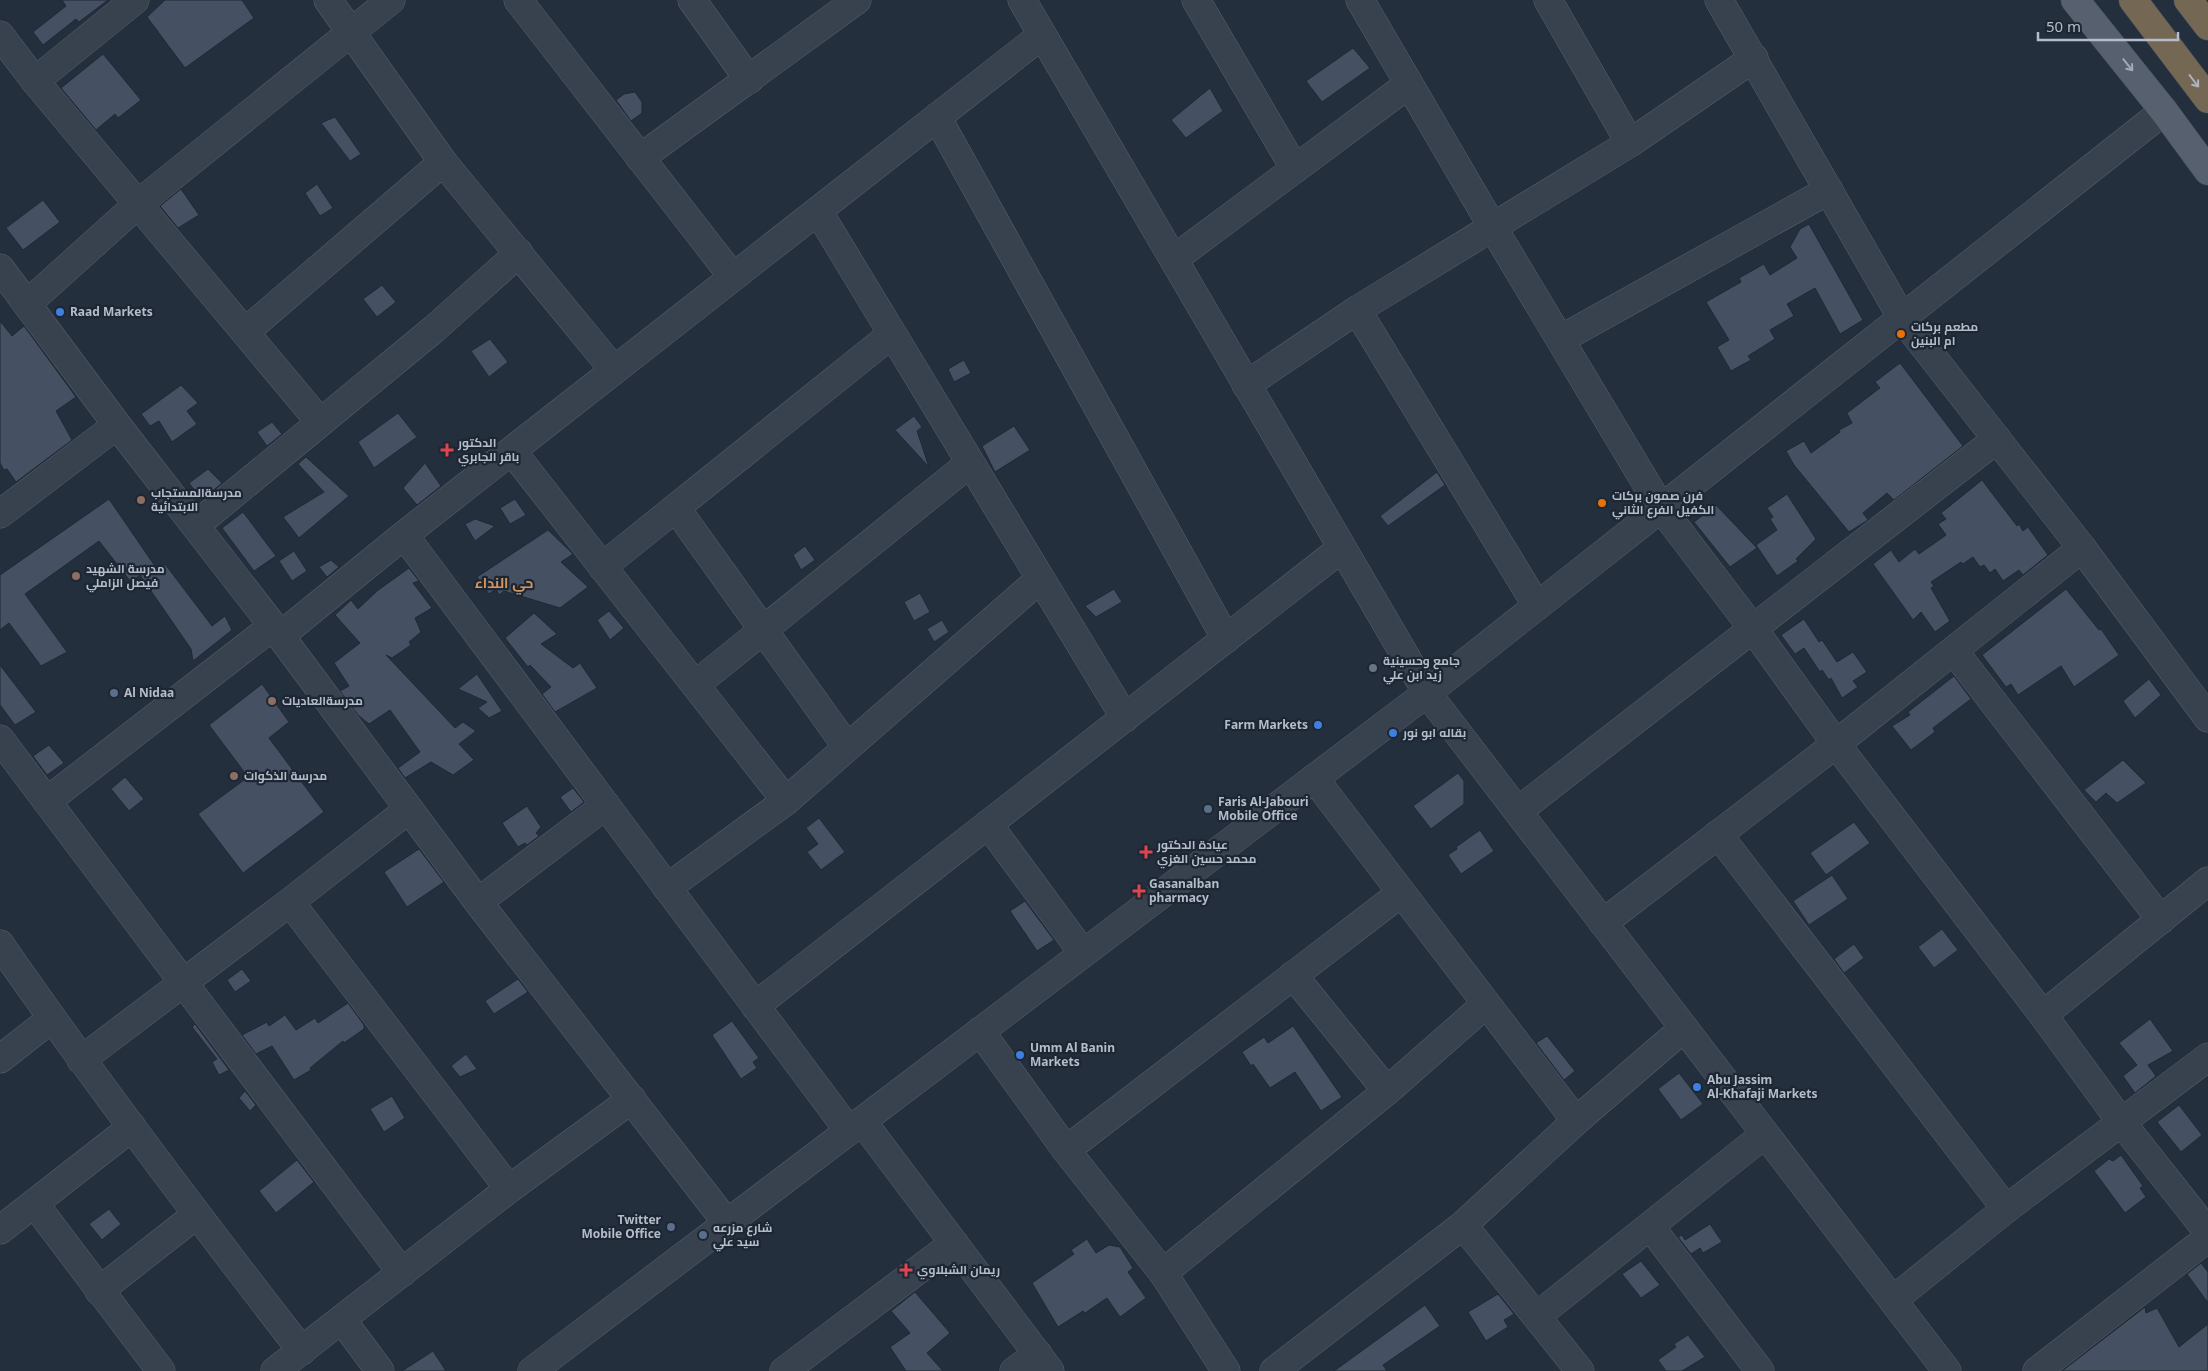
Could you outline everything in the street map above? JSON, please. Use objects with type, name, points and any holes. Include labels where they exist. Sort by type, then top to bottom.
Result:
[{"type":"highway","points":[[2133,0],[2208,99]]},
{"type":"highway","points":[[2188,0],[2208,26]]},
{"type":"main road","points":[[2075,0],[2164,111],[2208,171]]},
{"type":"street","points":[[35,82],[135,0]]},
{"type":"street","points":[[328,0],[443,162],[614,370]]},
{"type":"street","points":[[26,304],[138,204],[392,0]]},
{"type":"street","points":[[518,0],[733,277]]},
{"type":"street","points":[[692,0],[749,80]]},
{"type":"street","points":[[1022,0],[1427,693],[1947,1371]]},
{"type":"street","points":[[1196,0],[1295,169]]},
{"type":"street","points":[[1360,0],[1492,226],[1661,508],[1754,630],[1836,744],[2043,1015],[2122,1123],[2208,1232]]},
{"type":"street","points":[[1548,0],[1630,143]]},
{"type":"street","points":[[1719,0],[1902,318],[2082,548],[2208,718]]},
{"type":"street","points":[[640,158],[749,80],[847,3]]},
{"type":"street","points":[[0,35],[35,82],[320,422]]},
{"type":"street","points":[[47,801],[404,535],[1042,35]]},
{"type":"street","points":[[1246,385],[1357,310],[1630,143],[1754,58]]},
{"type":"street","points":[[1174,259],[1409,84]]},
{"type":"street","points":[[532,1371],[1427,693],[2164,111]]},
{"type":"street","points":[[937,117],[1226,639]]},
{"type":"street","points":[[245,332],[443,162]]},
{"type":"street","points":[[1561,339],[1829,190]]},
{"type":"street","points":[[818,211],[1125,718]]},
{"type":"street","points":[[196,525],[434,329],[519,253]]},
{"type":"street","points":[[0,268],[117,425],[277,631],[478,902],[727,1223]]},
{"type":"street","points":[[1357,310],[1537,606]]},
{"type":"street","points":[[602,567],[892,334]]},
{"type":"street","points":[[3,506],[117,425]]},
{"type":"street","points":[[1518,812],[1997,439]]},
{"type":"street","points":[[512,451],[786,801]]},
{"type":"street","points":[[695,685],[970,463]]},
{"type":"street","points":[[676,508],[847,747]]},
{"type":"street","points":[[404,535],[755,1006],[954,1243],[1044,1363],[1014,1371]]},
{"type":"street","points":[[755,1006],[1342,548]]},
{"type":"street","points":[[1603,923],[1836,744],[2082,548]]},
{"type":"street","points":[[668,888],[786,801],[1040,578]]},
{"type":"street","points":[[1954,651],[2161,920]]},
{"type":"street","points":[[0,739],[402,1273]]},
{"type":"street","points":[[1314,778],[1576,1121]]},
{"type":"street","points":[[478,902],[606,805]]},
{"type":"street","points":[[81,1060],[290,902],[409,809]]},
{"type":"street","points":[[988,824],[1083,953]]},
{"type":"street","points":[[1718,834],[2006,1209]]},
{"type":"street","points":[[2043,1015],[2208,880]]},
{"type":"street","points":[[1066,1150],[1401,893]]},
{"type":"street","points":[[290,902],[509,1189]]},
{"type":"street","points":[[0,944],[51,1019],[196,1215],[302,1351]]},
{"type":"street","points":[[1293,975],[1386,1091]]},
{"type":"street","points":[[1163,1274],[1386,1091],[1486,1004]]},
{"type":"street","points":[[0,1059],[51,1019]]},
{"type":"street","points":[[1274,1371],[1463,1225],[1576,1121],[1684,1028]]},
{"type":"street","points":[[980,1032],[1066,1150],[1163,1274],[1226,1371]]},
{"type":"street","points":[[1893,1300],[2006,1209],[2208,1057]]},
{"type":"street","points":[[275,1371],[509,1189],[632,1099]]},
{"type":"street","points":[[0,1230],[132,1127]]},
{"type":"street","points":[[1537,1316],[1765,1134]]},
{"type":"street","points":[[34,1204],[161,1371]]},
{"type":"street","points":[[99,1291],[196,1215]]},
{"type":"street","points":[[1463,1225],[1580,1371]]},
{"type":"street","points":[[1650,1226],[1760,1371]]},
{"type":"street","points":[[2037,1371],[2208,1238]]},
{"type":"street","points":[[784,1371],[954,1243]]},
{"type":"street","points":[[342,1320],[380,1371]]},
{"type":"building","points":[[62,0],[108,0],[79,22],[76,19],[43,45],[33,32],[66,6]]},
{"type":"building","points":[[165,0],[242,0],[254,18],[185,68],[147,17]]},
{"type":"building","points":[[1353,48],[1370,68],[1322,102],[1306,81]]},
{"type":"building","points":[[103,54],[141,100],[118,118],[115,114],[96,130],[61,88]]},
{"type":"building","points":[[1210,88],[1223,111],[1186,138],[1171,120]]},
{"type":"building","points":[[635,92],[642,102],[642,113],[631,121],[616,100],[624,94]]},
{"type":"building","points":[[335,117],[361,154],[350,161],[321,123]]},
{"type":"building","points":[[317,184],[333,208],[320,216],[305,193]]},
{"type":"building","points":[[181,189],[199,215],[178,228],[160,206]]},
{"type":"building","points":[[43,200],[60,222],[23,250],[6,228]]},
{"type":"building","points":[[1809,224],[1863,320],[1840,334],[1815,288],[1787,304],[1794,316],[1770,330],[1775,339],[1748,356],[1751,360],[1731,371],[1717,347],[1729,340],[1706,302],[1741,282],[1739,278],[1764,264],[1770,275],[1797,258],[1790,247],[1800,229]]},
{"type":"building","points":[[382,285],[396,302],[377,317],[363,299]]},
{"type":"building","points":[[0,321],[12,336],[24,326],[76,397],[56,411],[72,440],[16,482],[0,463]]},
{"type":"building","points":[[490,339],[508,362],[489,377],[471,351]]},
{"type":"building","points":[[964,360],[971,373],[954,382],[948,369]]},
{"type":"building","points":[[1900,363],[1963,446],[1894,500],[1887,493],[1863,513],[1868,520],[1849,532],[1794,465],[1786,451],[1804,441],[1811,453],[1840,432],[1839,430],[1852,423],[1847,413],[1880,388],[1875,382]]},
{"type":"building","points":[[181,385],[198,403],[187,411],[197,424],[172,442],[159,421],[150,426],[141,414]]},
{"type":"building","points":[[398,413],[417,437],[374,468],[358,442]]},
{"type":"building","points":[[914,416],[922,427],[917,431],[929,467],[895,430]]},
{"type":"building","points":[[272,422],[282,434],[267,446],[257,432]]},
{"type":"building","points":[[1014,426],[1030,450],[995,472],[982,446]]},
{"type":"building","points":[[306,457],[349,496],[299,538],[283,517],[324,492],[298,464]]},
{"type":"building","points":[[425,463],[441,486],[417,505],[403,488]]},
{"type":"building","points":[[208,469],[222,483],[202,500],[189,483]]},
{"type":"building","points":[[1437,472],[1445,485],[1388,526],[1380,516]]},
{"type":"building","points":[[1982,480],[2017,526],[2019,524],[2023,531],[2028,527],[2048,555],[2023,575],[2019,570],[2003,581],[1995,569],[1990,573],[1984,565],[1980,567],[1973,557],[1963,564],[1961,562],[1931,582],[1934,586],[1931,588],[1950,621],[1935,632],[1921,612],[1913,620],[1873,564],[1891,550],[1899,562],[1915,549],[1919,554],[1946,535],[1938,524],[1946,519],[1941,513]]},
{"type":"building","points":[[1787,494],[1816,539],[1796,559],[1798,561],[1777,576],[1756,545],[1777,530],[1770,519],[1773,517],[1767,508]]},
{"type":"building","points":[[109,499],[157,569],[165,564],[212,626],[225,616],[232,630],[193,661],[191,649],[140,575],[131,582],[99,541],[25,594],[67,652],[41,666],[9,623],[0,630],[0,575]]},
{"type":"building","points":[[515,499],[526,515],[510,524],[500,508]]},
{"type":"building","points":[[1716,505],[1757,548],[1730,567],[1694,522]]},
{"type":"building","points":[[243,512],[276,556],[254,571],[222,528]]},
{"type":"building","points":[[475,519],[495,526],[475,541],[465,524]]},
{"type":"building","points":[[548,530],[573,554],[561,562],[588,587],[560,608],[504,591],[499,595],[496,589],[489,594],[477,577]]},
{"type":"building","points":[[805,546],[815,560],[801,570],[793,555]]},
{"type":"building","points":[[294,551],[307,571],[292,581],[279,561]]},
{"type":"building","points":[[331,560],[339,567],[327,577],[319,567]]},
{"type":"building","points":[[409,568],[419,581],[413,583],[432,608],[415,618],[421,632],[409,642],[411,645],[392,658],[386,655],[455,728],[463,722],[476,731],[459,744],[474,760],[453,775],[431,762],[405,778],[398,768],[420,752],[390,710],[369,724],[358,715],[340,691],[349,686],[334,663],[360,643],[335,615],[351,600],[358,609],[377,591]]},
{"type":"building","points":[[1114,589],[1122,602],[1096,617],[1085,606]]},
{"type":"building","points":[[2066,589],[2099,630],[2101,629],[2119,655],[2074,687],[2061,666],[2018,695],[2011,684],[2006,687],[1982,655]]},
{"type":"building","points":[[920,593],[930,612],[914,621],[904,602]]},
{"type":"building","points":[[609,611],[624,628],[610,640],[597,620]]},
{"type":"building","points":[[534,613],[557,634],[541,644],[573,668],[580,663],[597,688],[555,712],[542,694],[551,687],[530,665],[528,667],[505,638]]},
{"type":"building","points":[[1804,619],[1819,642],[1822,640],[1837,662],[1853,652],[1867,672],[1853,681],[1858,687],[1842,698],[1831,678],[1829,680],[1822,670],[1820,672],[1804,648],[1795,654],[1781,635]]},
{"type":"building","points":[[942,620],[949,632],[934,642],[927,629]]},
{"type":"building","points":[[0,665],[36,712],[15,725],[0,705]]},
{"type":"building","points":[[477,674],[502,711],[489,718],[478,708],[487,702],[458,689]]},
{"type":"building","points":[[1954,676],[1971,699],[1933,728],[1935,732],[1911,750],[1892,726],[1910,715],[1908,712]]},
{"type":"building","points":[[2149,679],[2161,695],[2135,718],[2123,701]]},
{"type":"building","points":[[262,684],[289,722],[269,738],[324,812],[243,873],[198,814],[248,777],[209,725]]},
{"type":"building","points":[[49,745],[64,763],[47,775],[33,756]]},
{"type":"building","points":[[2123,760],[2146,783],[2117,803],[2106,793],[2096,802],[2084,790]]},
{"type":"building","points":[[1458,773],[1464,781],[1464,804],[1431,829],[1413,806]]},
{"type":"building","points":[[125,777],[144,799],[129,811],[111,789]]},
{"type":"building","points":[[573,788],[584,802],[571,812],[560,797]]},
{"type":"building","points":[[527,806],[541,827],[536,833],[539,836],[527,845],[525,843],[518,847],[502,823]]},
{"type":"building","points":[[819,818],[845,852],[821,870],[807,852],[818,844],[806,828]]},
{"type":"building","points":[[1854,822],[1870,843],[1826,875],[1810,853]]},
{"type":"building","points":[[1480,830],[1494,851],[1461,874],[1448,855]]},
{"type":"building","points":[[419,849],[444,882],[407,907],[384,872]]},
{"type":"building","points":[[1832,875],[1848,899],[1809,925],[1793,901]]},
{"type":"building","points":[[1025,901],[1054,940],[1037,951],[1010,911]]},
{"type":"building","points":[[1942,929],[1958,950],[1934,968],[1918,947]]},
{"type":"building","points":[[1854,944],[1864,958],[1844,973],[1834,959]]},
{"type":"building","points":[[242,969],[251,981],[235,992],[227,980]]},
{"type":"building","points":[[518,979],[528,992],[494,1014],[485,1001]]},
{"type":"building","points":[[348,1003],[364,1025],[364,1029],[344,1043],[343,1041],[310,1068],[311,1070],[294,1080],[272,1046],[256,1054],[242,1035],[267,1022],[269,1026],[285,1015],[296,1030],[315,1018],[318,1023]]},
{"type":"building","points":[[2150,1019],[2173,1051],[2148,1065],[2156,1076],[2135,1093],[2123,1076],[2137,1065],[2119,1043]]},
{"type":"building","points":[[732,1021],[759,1058],[753,1062],[757,1068],[741,1079],[712,1035]]},
{"type":"building","points":[[195,1024],[229,1070],[219,1075],[212,1062],[217,1059],[192,1027]]},
{"type":"building","points":[[1293,1026],[1342,1097],[1321,1111],[1295,1072],[1270,1088],[1242,1052],[1264,1037],[1268,1043]]},
{"type":"building","points":[[1547,1036],[1575,1071],[1564,1080],[1536,1043]]},
{"type":"building","points":[[466,1054],[477,1069],[460,1077],[451,1066]]},
{"type":"building","points":[[1679,1073],[1703,1104],[1681,1120],[1658,1089]]},
{"type":"building","points":[[245,1091],[256,1105],[250,1111],[239,1098]]},
{"type":"building","points":[[392,1096],[405,1118],[384,1132],[370,1109]]},
{"type":"building","points":[[2179,1105],[2202,1135],[2181,1152],[2157,1122]]},
{"type":"building","points":[[2121,1155],[2143,1186],[2140,1188],[2146,1197],[2125,1213],[2094,1171],[2109,1159],[2113,1161]]},
{"type":"building","points":[[297,1160],[314,1182],[276,1213],[259,1191]]},
{"type":"building","points":[[109,1209],[121,1224],[102,1240],[89,1224]]},
{"type":"building","points":[[1710,1224],[1722,1242],[1703,1253],[1700,1248],[1691,1254],[1678,1237],[1682,1235],[1685,1240]]},
{"type":"building","points":[[1087,1239],[1096,1253],[1109,1245],[1120,1247],[1133,1268],[1128,1272],[1146,1298],[1120,1317],[1107,1298],[1085,1313],[1083,1311],[1058,1327],[1032,1283],[1074,1254],[1071,1250]]},
{"type":"building","points":[[1641,1261],[1660,1285],[1641,1298],[1622,1274]]},
{"type":"building","points":[[2201,1263],[2208,1272],[2208,1303],[2187,1274]]},
{"type":"building","points":[[915,1292],[950,1333],[927,1353],[943,1371],[906,1371],[890,1347],[910,1333],[891,1311]]},
{"type":"building","points":[[1498,1294],[1514,1314],[1504,1320],[1508,1327],[1486,1341],[1468,1312]]},
{"type":"building","points":[[1425,1305],[1440,1326],[1383,1365],[1387,1371],[1334,1371]]},
{"type":"building","points":[[2145,1307],[2146,1313],[2157,1308],[2179,1347],[2208,1324],[2208,1371],[2062,1371]]},
{"type":"building","points":[[1688,1335],[1705,1357],[1682,1371],[1666,1371],[1658,1360],[1676,1347],[1674,1344]]},
{"type":"building","points":[[433,1351],[446,1371],[402,1371]]},
{"type":"place","name":"Raad Markets","points":[[60,312]]},
{"type":"place","name":"مطعم برکات ام البنین","points":[[1901,334]]},
{"type":"place","name":"الدكتور باقر الجابري","points":[[447,450]]},
{"type":"place","name":"مدرسةالمستجاب الابتدائية","points":[[141,500]]},
{"type":"place","name":"فرن صمون بركات الكفيل الفرع الثاني","points":[[1602,503]]},
{"type":"place","name":"مدرسة الشهيد فيصل الزاملي","points":[[76,576]]},
{"type":"place","name":"جامع وحسينية زيد ابن علي","points":[[1373,668]]},
{"type":"place","name":"Al Nidaa","points":[[114,693]]},
{"type":"place","name":"مدرسةالعاديات","points":[[272,701]]},
{"type":"place","name":"Farm Markets","points":[[1318,725]]},
{"type":"place","name":"بقاله ابو نور","points":[[1393,733]]},
{"type":"place","name":"مدرسة الذكوات","points":[[234,776]]},
{"type":"place","name":"Faris Al-Jabouri Mobile Office","points":[[1208,809]]},
{"type":"place","name":"عيادة الدكتور محمد حسين الغزي","points":[[1146,852]]},
{"type":"place","name":"Gasanalban pharmacy","points":[[1139,891]]},
{"type":"place","name":"Umm Al Banin Markets","points":[[1020,1055]]},
{"type":"place","name":"Abu Jassim Al-Khafaji Markets","points":[[1697,1087]]},
{"type":"place","name":"Twitter Mobile Office","points":[[671,1227]]},
{"type":"place","name":"شارع مزرعه سيد علي","points":[[703,1235]]},
{"type":"place","name":"ريمان الشبلاوي","points":[[906,1270]]},
{"type":"district","name":"حي النداء","points":[[504,583]]}]
